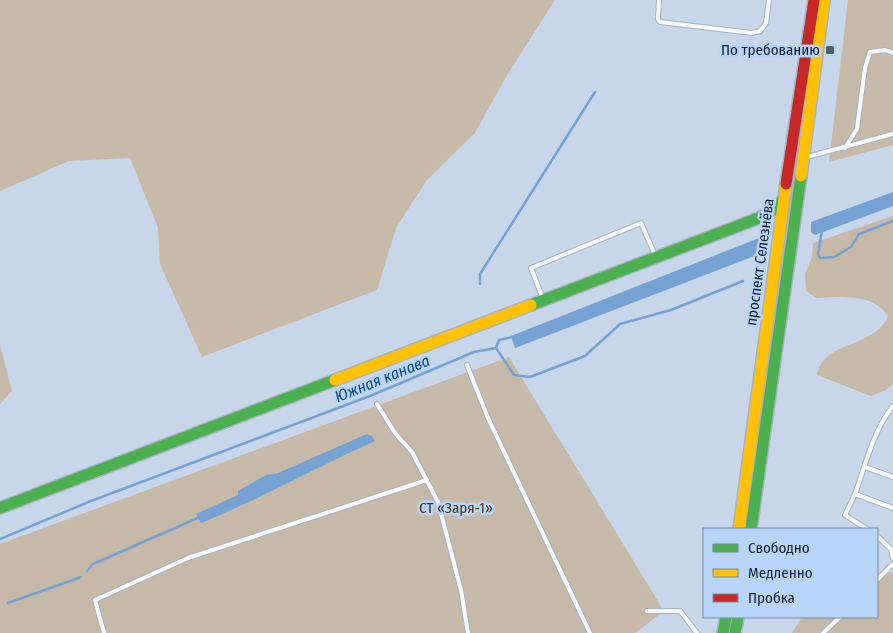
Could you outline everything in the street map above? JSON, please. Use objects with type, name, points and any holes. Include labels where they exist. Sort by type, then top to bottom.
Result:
[{"type":"main road","name":"проспект Селезнёва","points":[[739,528],[780,225],[814,0]]},
{"type":"main road","name":"проспект Селезнёва","points":[[752,528],[824,0]]},
{"type":"main road","points":[[0,508],[763,216],[778,207],[784,198]]},
{"type":"main road","points":[[763,216],[774,219],[780,225]]},
{"type":"main road","points":[[723,633],[726,618]]},
{"type":"main road","points":[[735,633],[738,618]]},
{"type":"lane","points":[[659,0],[658,19],[660,22],[752,33],[760,31],[766,23],[769,0]]},
{"type":"lane","points":[[845,148],[858,129],[865,68],[870,52],[885,50],[893,53]]},
{"type":"lane","points":[[804,157],[845,148],[893,134]]},
{"type":"lane","points":[[544,301],[530,268],[641,223],[656,257]]},
{"type":"lane","points":[[467,366],[488,418],[590,633]]},
{"type":"lane","points":[[377,404],[395,433],[412,452],[438,502],[459,581],[468,633]]},
{"type":"lane","points":[[865,528],[846,516],[856,494],[883,418],[893,406]]},
{"type":"lane","points":[[865,466],[893,477]]},
{"type":"lane","points":[[104,633],[95,600],[188,558],[427,480]]},
{"type":"lane","points":[[856,494],[893,508]]},
{"type":"lane","points":[[878,537],[891,549],[893,558]]},
{"type":"lane","points":[[878,579],[893,564]]},
{"type":"lane","points":[[647,611],[680,611],[697,633]]},
{"type":"lane","points":[[823,633],[839,618]]},
{"type":"green space","points":[[0,0],[555,0],[507,75],[475,133],[427,180],[396,228],[377,290],[202,357],[160,264],[158,228],[130,158],[69,161],[0,191]]},
{"type":"green space","points":[[848,0],[893,0],[893,145],[829,162]]},
{"type":"green space","points":[[893,216],[893,384],[886,390],[871,396],[817,375],[821,364],[829,356],[839,349],[873,334],[882,326],[888,316],[874,303],[865,300],[845,297],[816,298],[806,291],[805,274],[812,257],[813,243]]},
{"type":"green space","points":[[0,345],[12,391],[0,404]]},
{"type":"green space","name":"СТ «Заря-1»","points":[[509,357],[664,611],[635,633],[0,633],[0,544]]},
{"type":"green space","points":[[893,572],[893,633],[792,633],[801,618],[878,618],[878,577]]},
{"type":"water","points":[[893,192],[893,206],[815,235],[811,232],[811,222]]},
{"type":"water","points":[[759,238],[768,243],[765,252],[515,348],[511,336]]},
{"type":"water","points":[[367,434],[372,436],[375,441],[245,504],[201,523],[196,514],[238,495],[238,491],[266,475],[278,473]]},
{"type":"waterway","points":[[480,284],[480,274],[595,92]]},
{"type":"waterway","points":[[822,230],[818,254],[820,258],[834,257],[851,247],[859,234],[893,221]]},
{"type":"waterway","points":[[496,348],[514,375],[530,377],[585,356],[620,324],[671,310],[743,281]]},
{"type":"waterway","name":"Южная канава","points":[[0,539],[91,501],[370,396],[474,352],[496,348],[499,340],[512,337]]},
{"type":"waterway","points":[[87,571],[93,564],[200,517]]},
{"type":"waterway","points":[[8,603],[81,577]]},
{"type":"traffic: fast","points":[[751,528],[801,176]]},
{"type":"traffic: fast","points":[[531,305],[759,218],[778,207],[784,198]]},
{"type":"traffic: fast","points":[[0,508],[335,380]]},
{"type":"traffic: fast","points":[[723,633],[726,618]]},
{"type":"traffic: fast","points":[[735,633],[738,618]]},
{"type":"traffic: slow","points":[[801,176],[824,0]]},
{"type":"traffic: slow","points":[[739,528],[786,184]]},
{"type":"traffic: slow","points":[[335,380],[531,305]]},
{"type":"traffic: jam","points":[[786,184],[814,0]]},
{"type":"place","name":"По требованию","points":[[830,50]]}]
